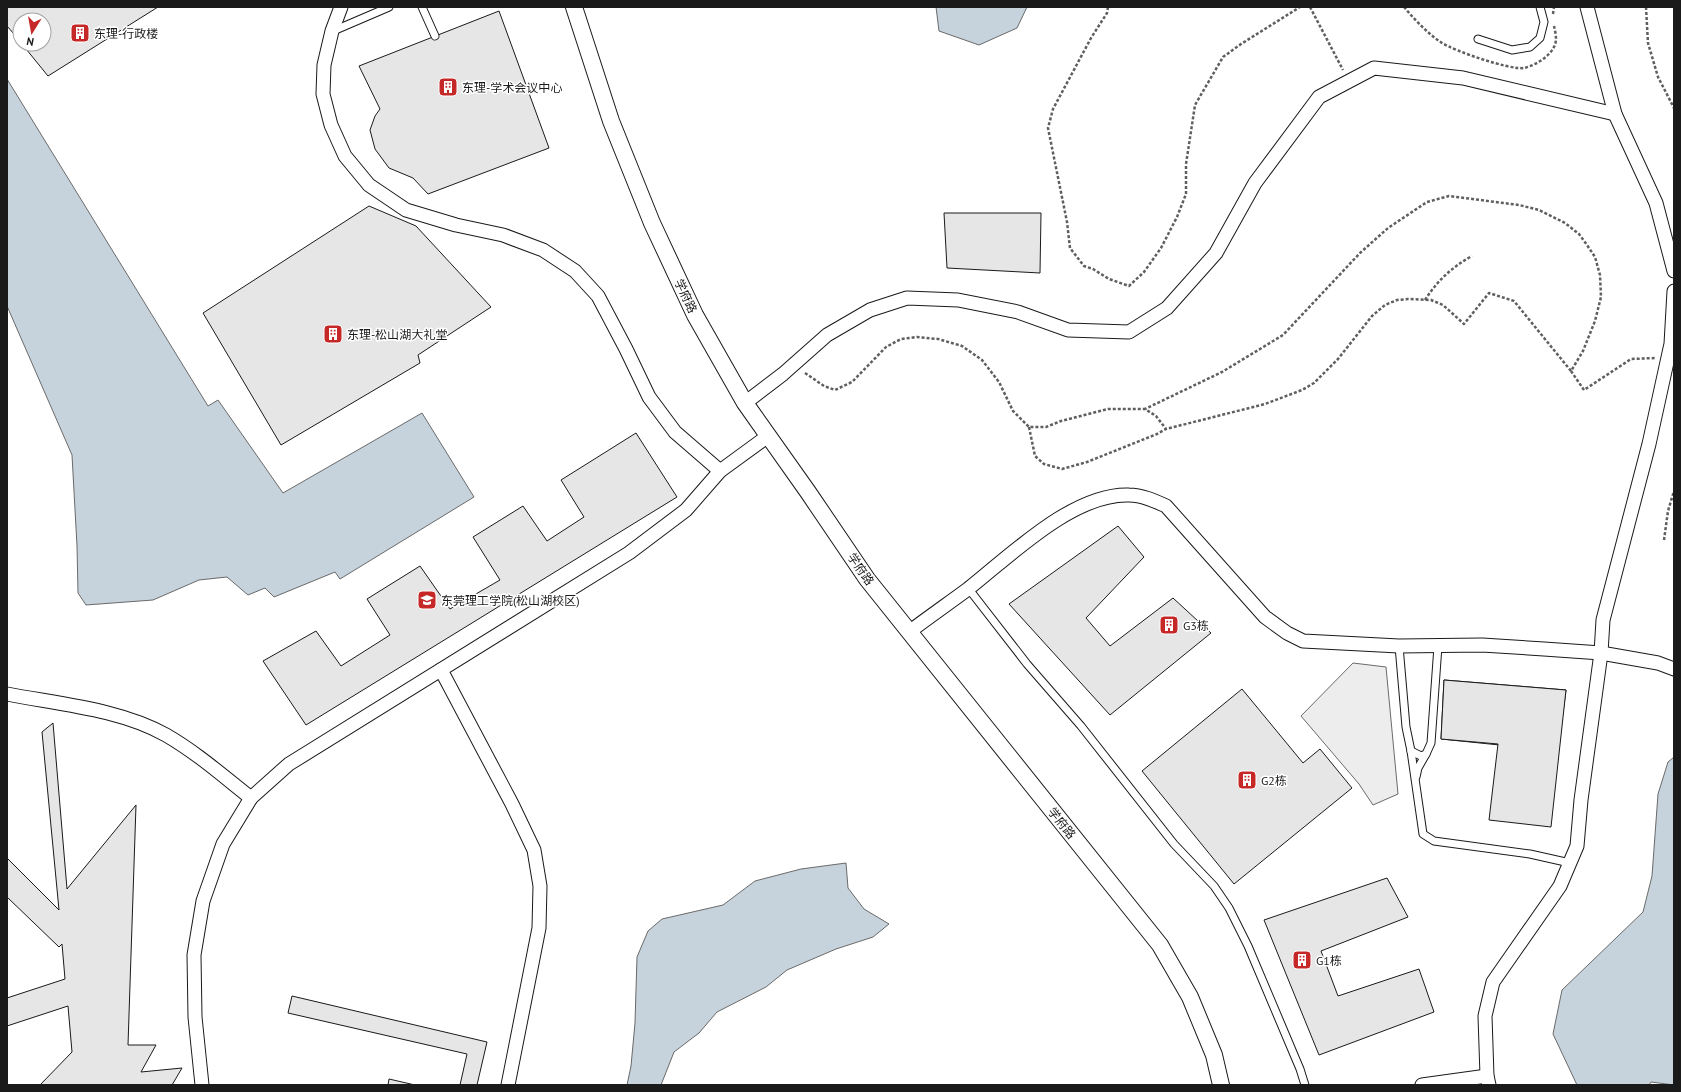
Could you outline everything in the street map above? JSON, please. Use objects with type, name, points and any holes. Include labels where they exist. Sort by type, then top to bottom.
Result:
[{"type":"street","points":[[341,7],[332,31],[324,65],[323,94],[331,125],[345,156],[369,185],[406,210],[456,225],[503,235],[543,250],[575,271],[598,296],[649,397],[675,432],[720,471]]},
{"type":"street","name":"学府路","points":[[574,7],[611,121],[652,223],[695,314],[745,403],[867,579],[1160,945],[1190,997],[1214,1055],[1221,1085]]},
{"type":"street","points":[[1587,7],[1615,114],[1656,203],[1674,272]]},
{"type":"street","points":[[745,403],[793,365],[827,335],[870,310],[907,298],[958,300],[1018,312],[1068,330],[1129,332],[1167,308],[1216,253],[1255,183],[1320,97],[1374,68],[1463,78],[1615,114]]},
{"type":"street","points":[[1422,1085],[1488,1080],[1485,1016],[1493,982],[1560,886],[1577,846],[1581,800],[1601,653],[1603,620],[1649,444],[1671,344],[1674,291]]},
{"type":"street","points":[[202,1085],[195,1017],[194,955],[203,901],[223,844],[251,798],[289,764],[629,553],[686,510],[720,471],[768,436]]},
{"type":"street","points":[[909,632],[1058,519],[1078,507],[1107,498],[1129,495],[1149,499],[1166,506],[1265,617],[1286,633],[1303,641],[1399,646],[1482,645],[1601,653],[1658,663],[1674,669]]},
{"type":"street","points":[[441,670],[512,804],[534,850],[540,886],[539,928],[508,1085]]},
{"type":"street","points":[[7,694],[98,712],[133,721],[164,734],[195,754],[251,798]]},
{"type":"lane","points":[[332,31],[389,7]]},
{"type":"lane","points":[[422,7],[435,36]]},
{"type":"lane","points":[[1478,38],[1512,50],[1530,47],[1540,38],[1544,22],[1540,7]]},
{"type":"lane","points":[[968,588],[1027,664],[1065,707],[1195,868],[1214,886],[1229,908],[1248,946],[1300,1069],[1305,1085]]},
{"type":"lane","points":[[1399,646],[1406,728],[1411,751],[1423,834],[1434,841],[1530,854],[1570,863]]},
{"type":"lane","points":[[1415,782],[1418,768],[1431,742],[1438,646]]},
{"type":"lane","points":[[1411,751],[1421,756],[1426,754]]},
{"type":"path","points":[[1108,7],[1107,13],[1091,38],[1053,109],[1048,128],[1067,222],[1070,248],[1084,266],[1094,269],[1109,279],[1129,286],[1144,272],[1161,248],[1177,217],[1186,194],[1186,164],[1195,105],[1223,57],[1240,44],[1300,7]]},
{"type":"path","points":[[1310,7],[1349,81]]},
{"type":"path","points":[[1646,7],[1648,43],[1658,77],[1674,108]]},
{"type":"path","points":[[1028,427],[1046,427],[1061,421],[1108,409],[1145,409],[1222,372],[1283,335],[1360,253],[1388,228],[1427,202],[1449,196],[1519,205],[1539,210],[1565,223],[1579,234],[1587,245],[1595,257],[1600,275],[1601,297],[1589,337],[1583,351],[1571,371]]},
{"type":"path","points":[[1425,300],[1433,287],[1446,273],[1459,263],[1472,256]]},
{"type":"path","points":[[793,365],[824,386],[835,390],[852,382],[886,347],[901,339],[917,337],[938,339],[962,346],[982,360],[998,382],[1012,411],[1028,427],[1036,456],[1044,464],[1062,469],[1087,462],[1166,429],[1265,404],[1302,390],[1314,383],[1338,359],[1372,316],[1385,305],[1397,300],[1431,300],[1443,306],[1464,324],[1489,293],[1514,301],[1571,371],[1584,390],[1631,359],[1651,357],[1667,362]]},
{"type":"path","points":[[1145,409],[1156,416],[1166,429]]},
{"type":"path","points":[[1664,540],[1668,511],[1674,491]]},
{"type":"shaded area","points":[[936,7],[1027,7],[1017,28],[979,45],[939,31]]},
{"type":"shaded area","points":[[7,79],[208,406],[218,400],[283,493],[422,413],[474,497],[340,579],[335,572],[274,597],[265,588],[248,595],[227,577],[199,580],[153,600],[86,605],[78,593],[72,455],[7,306]]},
{"type":"shaded area","points":[[1353,663],[1386,667],[1398,794],[1373,805],[1359,784],[1301,716]]},
{"type":"shaded area","points":[[1674,757],[1674,1085],[1651,1082],[1649,1085],[1577,1085],[1553,1034],[1562,990],[1643,912],[1652,876],[1658,794],[1668,762]]},
{"type":"shaded area","points":[[846,863],[848,888],[864,909],[889,924],[873,937],[836,949],[787,970],[766,987],[717,1012],[699,1033],[674,1052],[661,1085],[627,1085],[631,1066],[635,1023],[637,957],[648,931],[662,919],[723,905],[755,881],[801,869]]},
{"type":"building","name":"东理-行政楼","points":[[7,7],[158,7],[48,76],[28,52],[52,52],[52,12],[12,12],[12,32],[7,26]]},
{"type":"building","name":"东理-学术会议中心","points":[[499,11],[549,148],[428,194],[413,178],[389,168],[375,149],[370,130],[375,116],[380,109],[359,66]]},
{"type":"building","name":"东理-松山湖大礼堂","points":[[369,206],[416,226],[491,307],[418,355],[420,363],[281,445],[203,313]]},
{"type":"building","points":[[944,213],[1041,213],[1040,273],[947,268]]},
{"type":"building","points":[[636,433],[677,497],[306,725],[263,661],[316,631],[341,666],[390,635],[367,599],[420,566],[450,609],[500,580],[473,537],[523,506],[547,541],[584,517],[561,480]]},
{"type":"building","name":"G3栋","points":[[1118,526],[1144,557],[1086,618],[1110,646],[1173,598],[1211,633],[1110,715],[1009,604]]},
{"type":"building","points":[[1444,680],[1566,690],[1558,751],[1441,739]]},
{"type":"building","points":[[1444,680],[1566,690],[1551,827],[1489,820],[1498,744],[1441,739]]},
{"type":"building","name":"G2栋","points":[[1242,689],[1303,763],[1320,749],[1352,788],[1234,884],[1142,771]]},
{"type":"building","points":[[53,723],[67,889],[136,805],[128,1045],[156,1045],[141,1072],[182,1068],[172,1085],[40,1085],[72,1052],[68,1006],[7,1026],[7,998],[65,979],[62,944],[59,947],[7,897],[7,858],[59,910],[42,732]]},
{"type":"building","name":"G1栋","points":[[1387,878],[1408,917],[1321,951],[1338,996],[1419,969],[1434,1012],[1319,1055],[1264,920]]},
{"type":"building","points":[[292,996],[487,1042],[477,1085],[460,1085],[467,1054],[288,1013]]},
{"type":"building","points":[[389,1079],[415,1085],[388,1085]]},
{"type":"place","name":"东理-行政楼","points":[[80,33]]},
{"type":"place","name":"东理-学术会议中心","points":[[448,87]]},
{"type":"place","name":"东理-松山湖大礼堂","points":[[333,334]]},
{"type":"place","name":"东莞理工学院(松山湖校区)","points":[[427,600]]},
{"type":"place","name":"G3栋","points":[[1169,625]]},
{"type":"place","name":"G2栋","points":[[1247,780]]},
{"type":"place","name":"G1栋","points":[[1302,960]]}]
